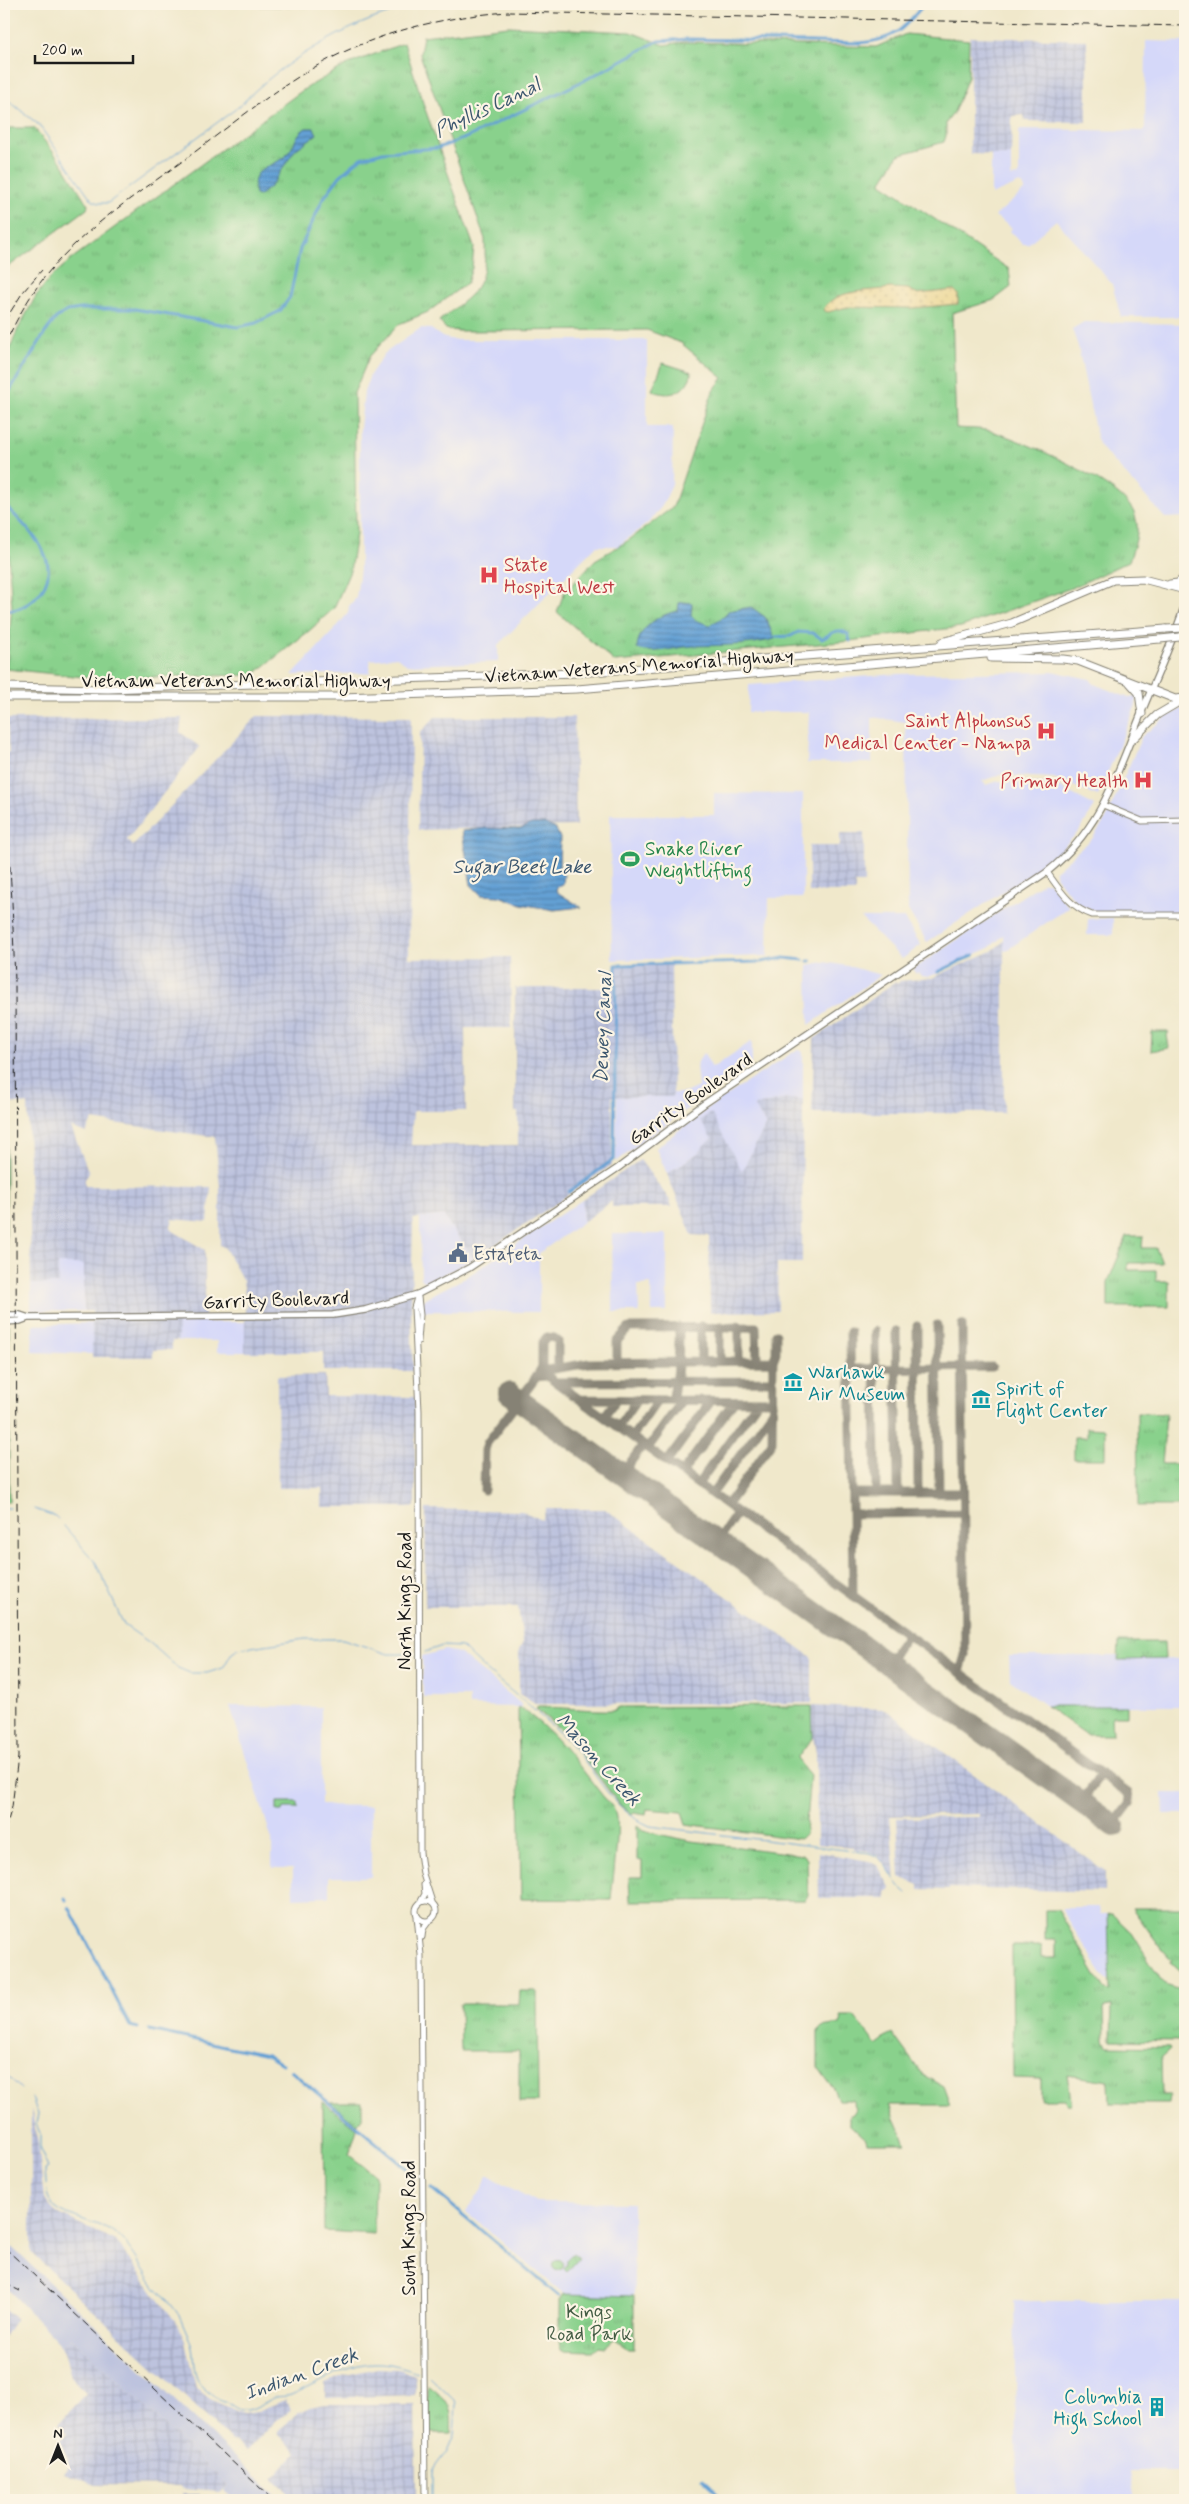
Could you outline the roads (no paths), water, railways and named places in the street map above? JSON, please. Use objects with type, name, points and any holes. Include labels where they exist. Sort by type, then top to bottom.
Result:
[{"type":"highway","points":[[914,648],[962,638],[1012,623],[1113,580],[1133,578],[1178,583],[1185,577]]},
{"type":"highway","points":[[1166,583],[1185,590]]},
{"type":"highway","name":"Vietnam Veterans Memorial Highway","points":[[5,687],[108,689],[577,673],[1185,628]]},
{"type":"highway","name":"Vietnam Veterans Memorial Highway","points":[[7,697],[341,697],[577,689],[1183,637]]},
{"type":"highway","points":[[948,658],[1063,659],[1096,666],[1123,679],[1175,699],[1185,698]]},
{"type":"highway","points":[[1123,679],[1139,693],[1142,714]]},
{"type":"highway","points":[[1132,740],[1157,715],[1185,698]]},
{"type":"main road","name":"Garrity Boulevard","points":[[4,1322],[20,1321],[29,1318],[333,1315],[365,1310],[418,1294],[469,1268],[618,1168],[704,1104],[1047,872],[1080,842],[1103,805],[1132,740],[1185,604]]},
{"type":"main road","points":[[1103,805],[1142,820],[1185,820]]},
{"type":"main road","points":[[1047,872],[1070,902],[1080,910],[1092,914],[1185,915]]},
{"type":"main road","name":"North Kings Road","points":[[418,1294],[414,1308],[417,1348],[419,1869],[425,1892],[421,1901]]},
{"type":"main road","name":"Garrity Boulevard","points":[[4,1315],[20,1315],[29,1318]]},
{"type":"main road","name":"North Kings Road","points":[[420,1852],[423,1874],[432,1902]]},
{"type":"main road","points":[[421,1901],[432,1902],[436,1912],[434,1918],[429,1921],[422,1921],[418,1917],[416,1907],[421,1901]]},
{"type":"main road","name":"South Kings Road","points":[[418,1917],[421,1955]]},
{"type":"main road","name":"South Kings Road","points":[[425,2500],[421,1955],[422,1931],[429,1921]]},
{"type":"water","points":[[314,128],[317,134],[295,150],[271,186],[259,196],[255,195],[254,185],[259,172],[288,153],[302,130]]},
{"type":"water","points":[[679,603],[692,603],[691,615],[695,620],[710,625],[725,616],[728,611],[751,607],[765,617],[775,639],[745,644],[694,646],[658,651],[637,649],[641,635],[651,623],[664,615],[678,611]]},
{"type":"water","name":"Sugar Beet Lake","points":[[532,824],[545,824],[556,829],[560,838],[559,871],[564,875],[563,884],[556,888],[557,892],[581,907],[554,910],[521,904],[499,896],[481,895],[471,885],[462,831],[486,828],[520,829]]},
{"type":"waterway","points":[[417,5],[423,4]]},
{"type":"waterway","name":"Phyllis Canal","points":[[919,4],[922,7]]},
{"type":"waterway","name":"Phyllis Canal","points":[[4,400],[45,333],[56,318],[67,311],[81,309],[135,309],[238,327],[256,323],[280,311],[290,297],[300,249],[323,199],[340,176],[361,158],[383,152],[438,148],[468,137],[587,79],[658,41],[689,39],[872,42],[897,32],[910,21],[924,4]]},
{"type":"waterway","points":[[4,97],[39,125],[92,200],[98,203],[108,203],[241,105],[256,90],[294,60],[316,46],[362,23],[404,9]]},
{"type":"waterway","name":"Phyllis Canal","points":[[4,504],[33,535],[41,547],[47,559],[48,572],[45,585],[32,601],[17,609],[4,610]]},
{"type":"waterway","points":[[775,637],[791,636],[798,632],[813,633],[822,639],[834,632],[841,631],[848,634],[850,641]]},
{"type":"waterway","name":"Dewey Canal","points":[[938,972],[974,955]]},
{"type":"waterway","name":"Dewey Canal","points":[[569,1192],[614,1159],[616,965],[761,962],[784,958],[803,960]]},
{"type":"waterway","name":"Mason Creek","points":[[4,1508],[10,1508]]},
{"type":"waterway","name":"Mason Creek","points":[[34,1509],[55,1516],[58,1519]]},
{"type":"waterway","name":"Mason Creek","points":[[64,1526],[96,1563],[124,1625],[150,1643],[178,1668],[190,1673],[207,1673],[223,1668],[231,1654],[238,1649],[305,1639],[343,1639],[388,1654],[414,1654]]},
{"type":"waterway","name":"Mason Creek","points":[[425,1652],[442,1646],[462,1647],[563,1736],[584,1760],[602,1786],[623,1809],[650,1826],[870,1853],[881,1860],[897,1883],[907,1893]]},
{"type":"waterway","points":[[69,1907],[130,2026],[138,2028]]},
{"type":"waterway","points":[[149,2030],[267,2055],[282,2064]]},
{"type":"waterway","points":[[291,2071],[417,2177]]},
{"type":"waterway","name":"Indian Creek","points":[[4,2072],[21,2089]]},
{"type":"waterway","name":"Indian Creek","points":[[32,2098],[38,2114],[36,2124],[40,2133],[40,2149],[48,2168],[45,2170],[46,2187],[51,2204],[66,2213],[105,2227],[124,2242],[181,2319],[191,2344],[197,2379],[209,2393],[241,2410],[245,2410],[254,2408],[276,2397],[291,2395],[351,2367],[381,2363],[417,2372]]},
{"type":"waterway","points":[[431,2188],[559,2296]]},
{"type":"waterway","name":"Indian Creek","points":[[430,2377],[455,2401],[456,2405],[454,2435],[447,2451],[432,2471],[432,2500]]},
{"type":"waterway","points":[[702,2479],[725,2500]]},
{"type":"railway","points":[[4,346],[26,303],[35,290],[52,268],[90,230],[256,106],[294,80],[334,57],[392,33],[449,19],[508,12],[1185,26]]},
{"type":"railway","points":[[4,322],[23,292],[42,270]]},
{"type":"railway","points":[[4,770],[15,981],[18,1757],[12,1807],[4,1834]]},
{"type":"railway","points":[[4,1045],[11,1066]]},
{"type":"railway","points":[[4,2247],[273,2500]]},
{"type":"railway","points":[[4,2283],[20,2291]]},
{"type":"place","name":"State Hospital West","points":[[489,575]]},
{"type":"place","name":"Saint Alphonsus Medical Center - Nampa","points":[[1046,731]]},
{"type":"place","name":"Primary Health","points":[[1143,780]]},
{"type":"place","name":"Snake River Weightlifting","points":[[630,859]]},
{"type":"place","name":"Estafeta","points":[[458,1253]]},
{"type":"place","name":"Warhawk Air Museum","points":[[793,1382]]},
{"type":"place","name":"Spirit of Flight Center","points":[[981,1399]]},
{"type":"place","name":"Columbia High School","points":[[1157,2407]]},
{"type":"park label","name":"Kings Road Park","points":[[589,2322]]}]
